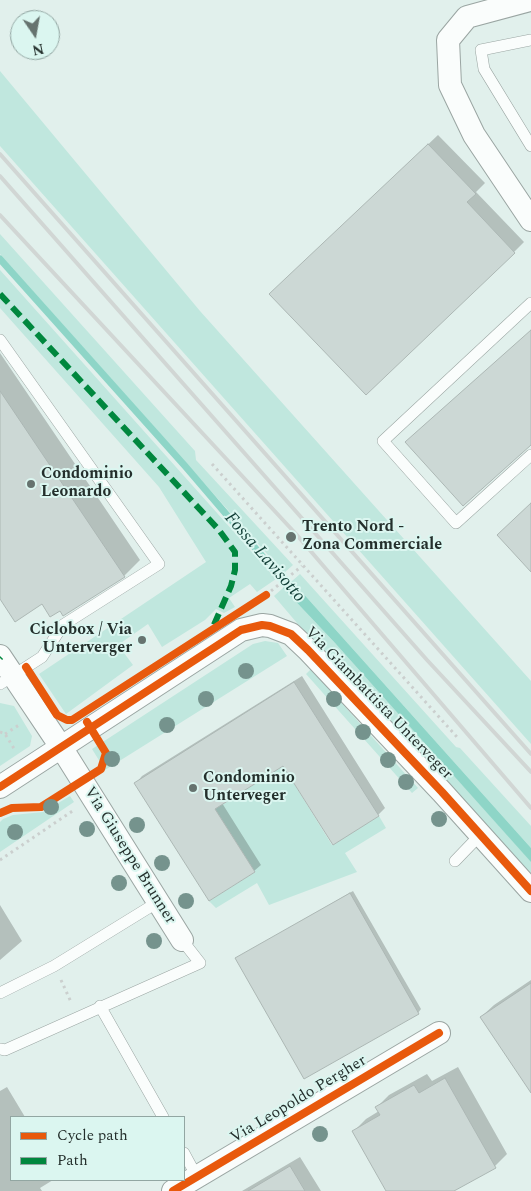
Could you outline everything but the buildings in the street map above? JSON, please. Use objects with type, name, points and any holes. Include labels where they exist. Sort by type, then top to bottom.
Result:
[{"type":"street","points":[[530,0],[467,17],[448,40],[450,85],[474,135],[531,220]]},
{"type":"street","name":"Via Giambattista Unterveger","points":[[0,787],[241,630],[262,625],[270,626],[291,634],[308,650],[531,891]]},
{"type":"street","name":"Via Giuseppe Brunner","points":[[0,656],[6,680],[61,747],[182,940]]},
{"type":"street","name":"Via Leopoldo Pergher","points":[[173,1191],[439,1033]]},
{"type":"lane","points":[[531,40],[481,50],[484,69],[488,77],[531,146]]},
{"type":"lane","points":[[531,303],[383,441],[456,523],[531,455]]},
{"type":"lane","points":[[0,340],[159,564],[63,625],[42,657],[6,680]]},
{"type":"lane","points":[[455,861],[480,835]]},
{"type":"lane","points":[[0,993],[54,966],[158,902]]},
{"type":"lane","points":[[0,1049],[4,1050],[200,963],[182,940]]},
{"type":"lane","points":[[100,1006],[162,1116]]},
{"type":"lane","points":[[185,1155],[197,1176]]},
{"type":"path","points":[[212,464],[457,737]]},
{"type":"path","points":[[262,597],[302,566]]},
{"type":"path","points":[[5,734],[25,721]]},
{"type":"path","points":[[0,732],[5,734],[20,756]]},
{"type":"path","points":[[0,860],[81,806]]},
{"type":"shaded area","points":[[0,71],[200,311],[531,681],[531,744],[0,146]]},
{"type":"shaded area","points":[[0,234],[195,451],[196,460],[293,565],[284,573],[0,254]]},
{"type":"shaded area","points":[[0,270],[276,579],[257,592],[250,584],[229,598],[235,607],[224,613],[216,609],[205,620],[162,647],[148,624],[118,645],[133,665],[66,714],[39,674],[206,562],[159,487],[0,308]]},
{"type":"shaded area","points":[[300,574],[456,747],[460,748],[531,826],[531,848],[292,581]]},
{"type":"shaded area","points":[[292,581],[531,848],[531,862],[335,643],[283,588]]},
{"type":"shaded area","points":[[283,588],[335,643],[531,861],[531,880],[274,596]]},
{"type":"shaded area","points":[[265,641],[278,643],[287,656],[105,770],[92,749],[253,644]]},
{"type":"shaded area","points":[[311,669],[418,788],[412,793],[306,674]]},
{"type":"shaded area","points":[[0,703],[14,706],[32,736],[30,746],[0,766]]},
{"type":"shaded area","points":[[283,766],[332,845],[379,816],[386,828],[345,853],[357,872],[269,905],[257,883],[216,908],[209,901],[255,872],[215,809]]},
{"type":"shaded area","points":[[70,796],[74,802],[0,852],[0,822],[3,819],[13,815],[43,812]]},
{"type":"waterway","name":"Fossa Lavisotto","points":[[0,259],[185,466],[292,591]]},
{"type":"railway","points":[[0,154],[531,754]]},
{"type":"railway","points":[[0,176],[427,660],[531,772]]},
{"type":"railway","points":[[0,215],[296,534],[531,808]]},
{"type":"marked path","points":[[0,294],[219,530],[235,552],[235,570],[231,586],[213,627]]},
{"type":"cycle path","points":[[26,667],[57,715],[67,720],[72,720],[266,595]]},
{"type":"cycle path","points":[[0,787],[241,630],[262,625],[270,626],[291,634],[308,650],[442,792],[531,891]]},
{"type":"cycle path","points":[[0,813],[12,808],[41,807],[101,769],[106,753],[87,722]]},
{"type":"cycle path","points":[[173,1191],[439,1033]]},
{"type":"place","name":"Condominio Leonardo","points":[[31,484]]},
{"type":"place","name":"Trento Nord - Zona Commerciale","points":[[291,537]]},
{"type":"place","name":"Ciclobox / Via Unterverger","points":[[142,640]]},
{"type":"place","name":"Condominio Unterveger","points":[[193,788]]}]
